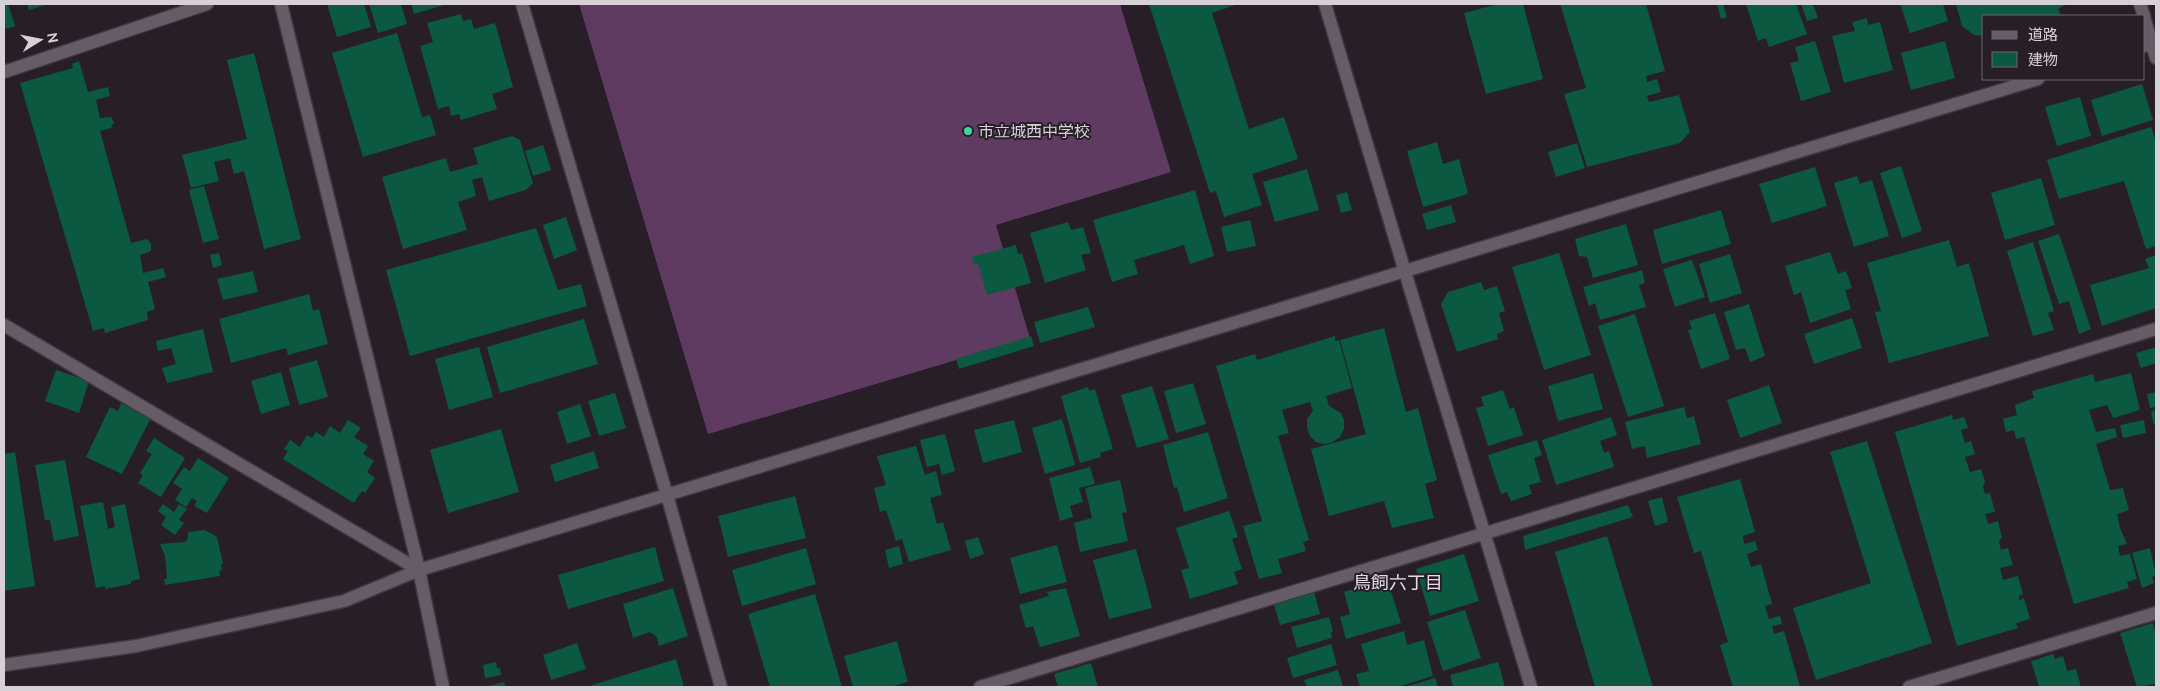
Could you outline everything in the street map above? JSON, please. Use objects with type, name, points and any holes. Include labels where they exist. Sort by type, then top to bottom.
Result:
[{"type":"street","points":[[4,72],[207,4]]},
{"type":"street","points":[[280,4],[419,570],[443,687]]},
{"type":"street","points":[[522,4],[667,495],[721,687]]},
{"type":"street","points":[[1325,4],[1531,687]]},
{"type":"street","points":[[2145,20],[2156,58]]},
{"type":"street","points":[[4,665],[136,646],[344,601],[419,570],[2035,80]]},
{"type":"street","points":[[4,325],[419,570]]},
{"type":"street","points":[[980,687],[2156,329]]},
{"type":"street","points":[[1910,687],[2156,613]]},
{"type":"shaded area","name":"市立城西中学校","points":[[579,4],[1120,4],[1171,172],[996,225],[1030,338],[708,434]]},
{"type":"building","points":[[4,4],[8,4],[15,26],[6,29],[4,23]]},
{"type":"building","points":[[27,4],[49,4],[29,10]]},
{"type":"building","points":[[327,4],[364,4],[371,27],[337,37]]},
{"type":"building","points":[[369,4],[401,4],[407,24],[378,33]]},
{"type":"building","points":[[411,4],[447,4],[414,14]]},
{"type":"building","points":[[1149,4],[1238,4],[1212,13],[1249,129],[1284,117],[1298,159],[1252,174],[1262,205],[1224,217],[1216,191],[1210,193]]},
{"type":"building","points":[[1498,4],[1523,4],[1543,79],[1486,94],[1464,13]]},
{"type":"building","points":[[1560,4],[1646,4],[1665,71],[1646,76],[1647,82],[1657,79],[1661,92],[1647,96],[1649,102],[1679,95],[1690,132],[1680,143],[1587,167],[1564,94],[1586,88]]},
{"type":"building","points":[[1717,4],[1723,4],[1727,17],[1721,19]]},
{"type":"building","points":[[1746,4],[1796,4],[1807,34],[1769,47],[1766,38],[1758,41]]},
{"type":"building","points":[[1801,4],[1813,4],[1818,18],[1807,21]]},
{"type":"building","points":[[1900,4],[1943,4],[1948,21],[1910,33]]},
{"type":"building","points":[[1956,4],[2067,4],[2058,9],[2061,15],[1982,15],[1982,36],[1974,35],[1962,26]]},
{"type":"building","points":[[461,14],[463,21],[471,19],[474,29],[495,23],[513,87],[492,94],[497,109],[461,120],[459,114],[451,116],[449,106],[438,109],[420,46],[433,42],[427,23]]},
{"type":"building","points":[[1867,18],[1868,25],[1880,22],[1893,70],[1844,83],[1832,36],[1855,31],[1852,22]]},
{"type":"building","points":[[397,33],[422,117],[430,115],[436,135],[363,157],[332,53]]},
{"type":"building","points":[[1815,41],[1831,92],[1801,101],[1790,63],[1799,61],[1795,47]]},
{"type":"building","points":[[1945,41],[1955,78],[1911,90],[1901,53]]},
{"type":"building","points":[[254,53],[301,239],[264,249],[244,171],[234,174],[230,158],[214,162],[219,181],[191,188],[182,155],[247,139],[227,60]]},
{"type":"building","points":[[79,61],[88,92],[108,87],[110,96],[96,100],[100,118],[111,117],[114,122],[111,128],[100,131],[131,243],[147,239],[151,244],[151,251],[140,255],[143,273],[163,268],[166,277],[148,282],[155,309],[147,312],[148,320],[105,333],[104,328],[93,331],[20,83],[73,68],[72,64]]},
{"type":"building","points":[[2142,84],[2153,120],[2102,136],[2091,100]]},
{"type":"building","points":[[2080,97],[2091,136],[2057,146],[2045,107]]},
{"type":"building","points":[[2151,127],[2156,142],[2156,246],[2146,249],[2124,181],[2059,199],[2047,160]]},
{"type":"building","points":[[512,136],[520,140],[533,183],[526,190],[489,201],[482,177],[472,180],[476,196],[458,202],[467,230],[403,249],[382,177],[446,158],[450,172],[478,164],[473,148]]},
{"type":"building","points":[[1437,142],[1443,164],[1459,159],[1468,194],[1423,207],[1407,151]]},
{"type":"building","points":[[1577,143],[1585,168],[1556,177],[1548,152]]},
{"type":"building","points":[[543,145],[551,170],[533,176],[525,151]]},
{"type":"building","points":[[1901,166],[1922,231],[1902,238],[1880,173]]},
{"type":"building","points":[[1815,167],[1827,206],[1772,223],[1759,184]]},
{"type":"building","points":[[1307,169],[1319,210],[1275,222],[1263,182]]},
{"type":"building","points":[[1857,176],[1860,184],[1872,180],[1889,236],[1854,247],[1834,183]]},
{"type":"building","points":[[2041,178],[2055,225],[2005,240],[1991,193]]},
{"type":"building","points":[[204,186],[219,239],[203,243],[189,190]]},
{"type":"building","points":[[1195,190],[1214,256],[1190,264],[1184,245],[1134,260],[1138,274],[1112,282],[1093,220]]},
{"type":"building","points":[[1347,192],[1352,210],[1341,213],[1336,195]]},
{"type":"building","points":[[1451,205],[1456,222],[1427,230],[1422,214]]},
{"type":"building","points":[[1721,210],[1731,244],[1662,264],[1653,230]]},
{"type":"building","points":[[566,217],[577,250],[554,259],[543,225]]},
{"type":"building","points":[[1250,220],[1256,246],[1227,252],[1221,227]]},
{"type":"building","points":[[1068,222],[1071,230],[1083,227],[1091,253],[1081,255],[1086,270],[1045,283],[1030,233]]},
{"type":"building","points":[[1626,224],[1638,265],[1593,278],[1587,257],[1579,256],[1575,239]]},
{"type":"building","points":[[536,228],[558,290],[581,284],[587,306],[410,356],[386,270]]},
{"type":"building","points":[[2059,234],[2091,329],[2079,334],[2069,301],[2059,304],[2038,241]]},
{"type":"building","points":[[1949,240],[1957,267],[1969,263],[1989,336],[1889,363],[1875,312],[1881,311],[1867,263]]},
{"type":"building","points":[[2033,242],[2054,311],[2048,313],[2054,330],[2033,336],[2007,251]]},
{"type":"building","points":[[1016,245],[1018,254],[1022,253],[1031,283],[987,295],[978,263],[974,265],[972,257]]},
{"type":"building","points":[[1830,252],[1838,274],[1846,271],[1852,288],[1845,290],[1851,309],[1810,323],[1801,292],[1794,295],[1785,266]]},
{"type":"building","points":[[219,253],[222,265],[213,268],[210,255]]},
{"type":"building","points":[[1559,253],[1591,355],[1544,370],[1512,267]]},
{"type":"building","points":[[1730,254],[1742,293],[1710,303],[1699,264]]},
{"type":"building","points":[[2156,255],[2156,308],[2102,326],[2090,285],[2149,268],[2145,259]]},
{"type":"building","points":[[1692,260],[1705,297],[1675,307],[1663,269]]},
{"type":"building","points":[[1642,270],[1645,283],[1639,285],[1646,307],[1600,320],[1595,303],[1589,306],[1583,287]]},
{"type":"building","points":[[253,271],[258,292],[223,300],[217,279]]},
{"type":"building","points":[[1481,282],[1484,290],[1497,286],[1505,311],[1499,313],[1504,331],[1497,334],[1498,339],[1457,352],[1441,304],[1448,292]]},
{"type":"building","points":[[309,294],[313,311],[319,309],[328,344],[288,355],[286,348],[231,363],[219,319]]},
{"type":"building","points":[[1749,304],[1765,356],[1750,362],[1745,348],[1736,350],[1724,312]]},
{"type":"building","points":[[1088,307],[1095,327],[1040,343],[1034,322]]},
{"type":"building","points":[[1715,313],[1730,359],[1701,369],[1688,330],[1692,329],[1689,321]]},
{"type":"building","points":[[1635,314],[1664,406],[1628,417],[1598,326]]},
{"type":"building","points":[[1852,318],[1862,348],[1814,364],[1804,334]]},
{"type":"building","points":[[584,319],[598,364],[500,393],[487,347]]},
{"type":"building","points":[[1384,328],[1406,412],[1418,408],[1437,480],[1425,484],[1434,518],[1392,528],[1384,501],[1329,516],[1311,449],[1366,434],[1340,340]]},
{"type":"building","points":[[203,329],[213,372],[167,383],[162,368],[176,364],[171,348],[158,351],[156,341]]},
{"type":"building","points":[[1031,336],[1034,346],[959,369],[956,359]]},
{"type":"building","points":[[1335,336],[1335,341],[1339,340],[1352,388],[1326,396],[1329,406],[1341,413],[1344,420],[1344,429],[1340,437],[1333,442],[1324,444],[1316,442],[1310,436],[1307,419],[1313,411],[1310,402],[1282,410],[1289,433],[1278,436],[1309,540],[1303,542],[1306,551],[1278,559],[1282,573],[1259,579],[1243,526],[1262,521],[1216,366],[1255,354],[1257,360]]},
{"type":"building","points":[[479,347],[493,397],[449,410],[435,359]]},
{"type":"building","points":[[2156,347],[2156,363],[2141,368],[2136,353]]},
{"type":"building","points":[[317,360],[328,397],[299,405],[289,368]]},
{"type":"building","points":[[56,370],[89,381],[79,413],[45,401]]},
{"type":"building","points":[[281,372],[290,405],[261,414],[251,381]]},
{"type":"building","points":[[1593,373],[1603,409],[1558,421],[1548,386]]},
{"type":"building","points":[[2131,373],[2140,410],[2113,418],[2107,405],[2089,410],[2096,432],[2115,428],[2117,437],[2096,444],[2110,490],[2123,488],[2129,510],[2117,514],[2120,528],[2127,544],[2118,546],[2120,556],[2130,554],[2137,579],[2127,582],[2129,588],[2074,604],[2024,437],[2016,439],[2014,430],[2006,432],[2003,419],[2017,415],[2015,405],[2034,398],[2032,391],[2093,374],[2095,382]]},
{"type":"building","points":[[1193,383],[1206,424],[1176,433],[1164,391]]},
{"type":"building","points":[[1769,385],[1782,423],[1740,438],[1727,400]]},
{"type":"building","points":[[1152,386],[1169,439],[1137,448],[1121,395]]},
{"type":"building","points":[[1088,387],[1089,391],[1095,389],[1113,449],[1100,453],[1101,457],[1080,463],[1061,396]]},
{"type":"building","points":[[1503,390],[1510,409],[1514,407],[1523,435],[1488,446],[1476,408],[1484,406],[1481,397]]},
{"type":"building","points":[[2156,392],[2156,407],[2150,408],[2147,394]]},
{"type":"building","points":[[615,393],[626,428],[599,436],[588,401]]},
{"type":"building","points":[[121,403],[151,418],[122,474],[86,457],[110,407],[118,411]]},
{"type":"building","points":[[580,404],[591,436],[567,444],[557,412]]},
{"type":"building","points":[[1684,407],[1687,418],[1694,416],[1701,444],[1647,458],[1645,446],[1632,449],[1625,422]]},
{"type":"building","points":[[2156,410],[2156,424],[2154,425],[2151,412]]},
{"type":"building","points":[[1952,415],[1953,420],[1964,417],[1968,428],[1961,430],[1965,443],[1971,441],[1975,454],[1965,457],[1970,472],[1981,469],[1985,482],[1983,487],[1985,494],[1990,493],[1995,512],[1985,514],[1988,524],[1998,521],[2002,537],[1999,541],[2001,550],[2008,548],[2013,565],[2000,568],[2003,580],[2018,576],[2023,594],[2019,596],[2019,600],[2024,598],[2030,619],[2016,623],[2018,628],[1957,646],[1895,432]]},
{"type":"building","points":[[1611,417],[1617,435],[1600,441],[1604,453],[1609,451],[1614,467],[1556,485],[1542,440]]},
{"type":"building","points":[[1062,419],[1075,465],[1045,474],[1032,428]]},
{"type":"building","points":[[348,420],[361,428],[354,437],[368,446],[363,454],[374,461],[367,472],[375,478],[365,493],[362,491],[354,503],[283,459],[288,451],[284,449],[290,440],[300,447],[307,435],[312,438],[316,432],[324,437],[330,426],[340,433]]},
{"type":"building","points":[[1014,420],[1022,452],[983,463],[974,430]]},
{"type":"building","points":[[2144,420],[2146,433],[2123,438],[2120,425]]},
{"type":"building","points":[[501,429],[519,492],[448,513],[430,450]]},
{"type":"building","points":[[1208,432],[1228,498],[1184,512],[1177,487],[1174,488],[1163,445]]},
{"type":"building","points":[[945,434],[955,471],[942,475],[939,464],[927,467],[920,440]]},
{"type":"building","points":[[154,438],[185,458],[161,497],[138,483],[143,476],[140,473],[152,454],[146,451]]},
{"type":"building","points":[[1537,440],[1542,455],[1534,458],[1541,482],[1529,485],[1532,494],[1511,501],[1507,492],[1501,494],[1488,455]]},
{"type":"building","points":[[1867,441],[1932,643],[1816,680],[1793,608],[1871,583],[1830,452]]},
{"type":"building","points":[[916,446],[925,475],[936,471],[942,495],[930,498],[937,524],[943,522],[951,550],[909,562],[902,539],[896,541],[886,510],[880,512],[874,488],[886,485],[877,456]]},
{"type":"building","points":[[594,451],[599,468],[555,482],[550,465]]},
{"type":"building","points":[[15,452],[35,586],[4,591],[4,454]]},
{"type":"building","points":[[198,458],[229,478],[207,513],[194,506],[197,501],[192,498],[186,507],[175,500],[182,489],[173,483],[184,467],[190,471]]},
{"type":"building","points":[[65,460],[79,536],[54,541],[50,520],[45,520],[35,465]]},
{"type":"building","points":[[1090,467],[1095,484],[1079,488],[1083,502],[1070,506],[1073,517],[1060,521],[1049,478]]},
{"type":"building","points":[[1740,479],[1755,532],[1743,536],[1744,544],[1755,541],[1758,550],[1747,554],[1751,567],[1761,564],[1772,604],[1765,606],[1769,619],[1780,616],[1782,624],[1772,626],[1774,634],[1784,631],[1800,687],[1733,687],[1720,645],[1728,642],[1701,551],[1694,553],[1677,497]]},
{"type":"building","points":[[1120,480],[1127,512],[1122,513],[1128,541],[1080,552],[1074,523],[1092,518],[1085,488]]},
{"type":"building","points":[[795,496],[806,538],[728,557],[718,516]]},
{"type":"building","points":[[1662,497],[1668,522],[1655,526],[1648,501]]},
{"type":"building","points":[[103,502],[108,529],[115,527],[111,507],[125,504],[140,579],[131,581],[131,584],[105,589],[105,586],[96,588],[80,506]]},
{"type":"building","points":[[163,504],[174,512],[179,504],[187,509],[179,520],[184,523],[175,535],[161,525],[166,517],[158,511]]},
{"type":"building","points":[[1628,505],[1633,517],[1525,550],[1523,536]]},
{"type":"building","points":[[1229,511],[1238,537],[1232,539],[1242,569],[1234,572],[1238,584],[1190,599],[1181,570],[1189,568],[1176,528]]},
{"type":"building","points":[[205,530],[217,537],[223,563],[221,564],[222,570],[219,571],[220,576],[165,585],[164,579],[167,579],[165,556],[160,544],[185,542],[188,538],[188,532]]},
{"type":"building","points":[[1607,536],[1653,687],[1595,687],[1555,552]]},
{"type":"building","points":[[978,537],[984,554],[970,559],[965,541]]},
{"type":"building","points":[[1057,545],[1067,582],[1020,594],[1010,558]]},
{"type":"building","points":[[899,546],[903,564],[889,568],[885,550]]},
{"type":"building","points":[[655,547],[664,581],[568,609],[558,575]]},
{"type":"building","points":[[806,548],[816,584],[742,606],[732,570]]},
{"type":"building","points":[[2150,548],[2156,575],[2152,577],[2154,583],[2142,588],[2132,553]]},
{"type":"building","points":[[1136,549],[1152,608],[1109,619],[1093,560]]},
{"type":"building","points":[[1464,554],[1479,601],[1430,616],[1416,569]]},
{"type":"building","points":[[1387,578],[1401,623],[1346,639],[1340,617],[1350,614],[1344,592]]},
{"type":"building","points":[[673,588],[688,636],[659,646],[657,637],[650,632],[633,638],[623,604]]},
{"type":"building","points":[[1066,588],[1080,636],[1040,647],[1033,626],[1026,628],[1019,605],[1049,596],[1047,592]]},
{"type":"building","points":[[1314,592],[1320,614],[1280,625],[1274,604]]},
{"type":"building","points":[[815,594],[842,687],[770,687],[748,614]]},
{"type":"building","points":[[1465,610],[1481,658],[1443,671],[1427,622]]},
{"type":"building","points":[[1329,617],[1333,631],[1331,632],[1332,638],[1297,648],[1291,627]]},
{"type":"building","points":[[2153,623],[2156,635],[2156,684],[2137,687],[2120,633]]},
{"type":"building","points":[[1404,631],[1407,645],[1424,640],[1433,676],[1398,687],[1360,687],[1356,674],[1369,671],[1361,644]]},
{"type":"building","points":[[897,641],[908,682],[891,687],[853,687],[844,656]]},
{"type":"building","points":[[577,643],[586,669],[551,680],[543,655]]},
{"type":"building","points":[[1331,644],[1337,665],[1293,678],[1287,658]]},
{"type":"building","points":[[2053,654],[2055,659],[2063,656],[2067,671],[2076,669],[2081,687],[2039,687],[2031,661]]},
{"type":"building","points":[[676,659],[684,687],[586,687]]},
{"type":"building","points":[[496,662],[497,668],[500,668],[501,675],[485,678],[483,665]]},
{"type":"building","points":[[1498,662],[1505,687],[1453,687],[1450,675]]},
{"type":"building","points":[[1091,663],[1098,687],[1058,687],[1054,674]]},
{"type":"building","points":[[1338,670],[1343,687],[1307,687],[1304,680]]},
{"type":"building","points":[[1435,678],[1438,687],[1404,687]]},
{"type":"building","points":[[504,682],[506,687],[485,687]]},
{"type":"place","name":"市立城西中学校","points":[[968,131]]},
{"type":"district","name":"鳥飼六丁目","points":[[1398,582]]}]
